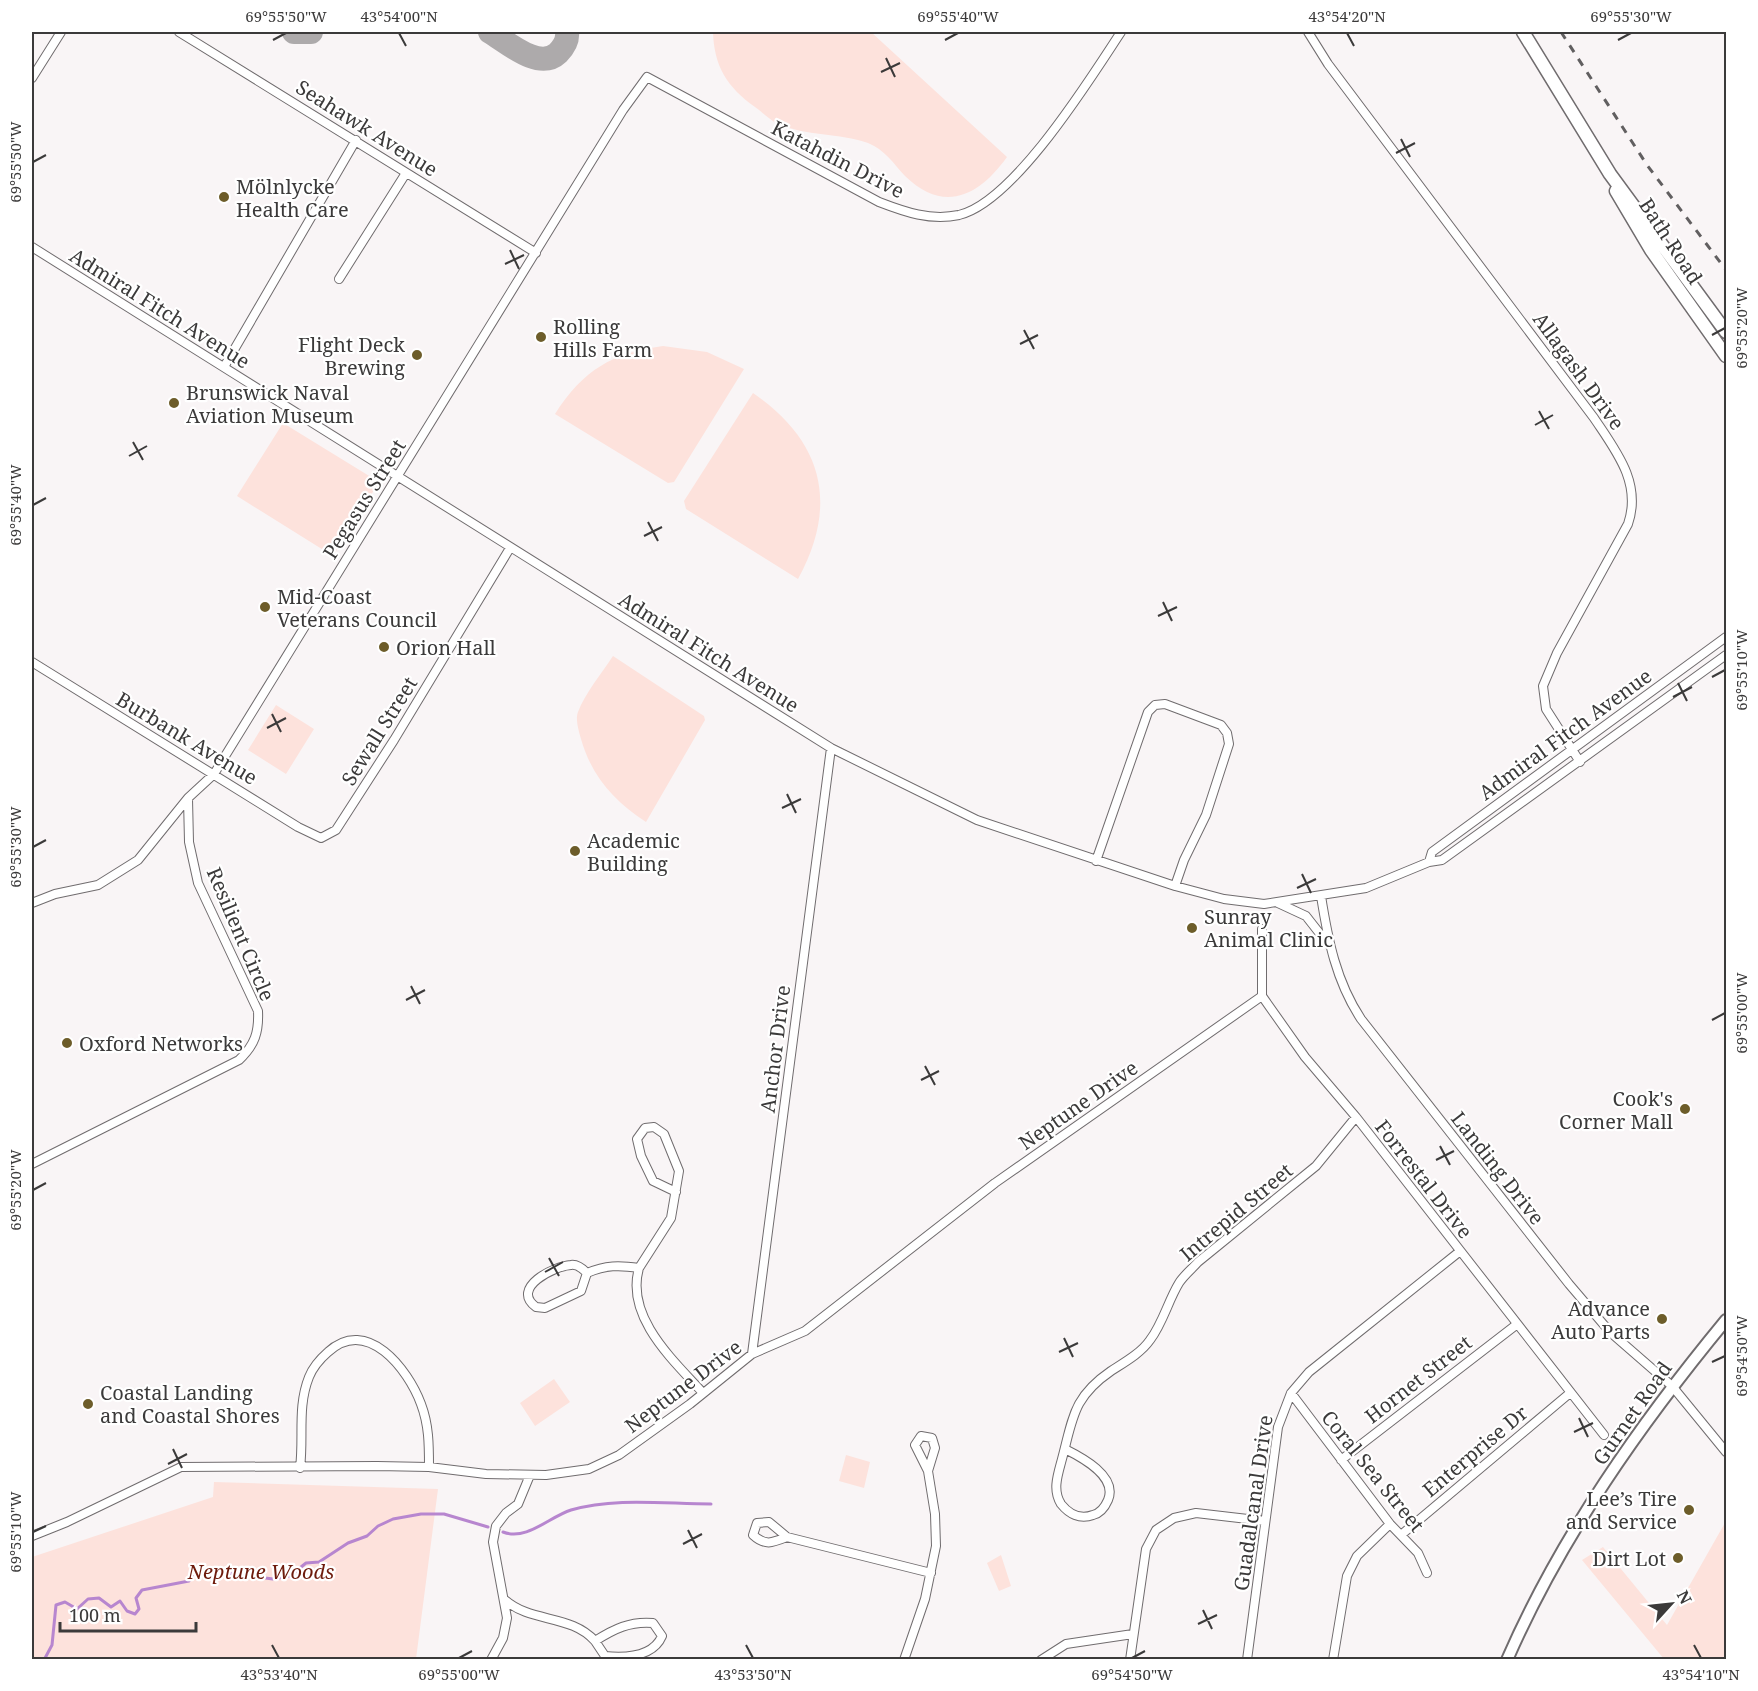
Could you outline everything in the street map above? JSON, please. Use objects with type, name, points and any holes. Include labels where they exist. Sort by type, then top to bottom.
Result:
[{"type":"main road","name":"Bath Road","points":[[1522,32],[1610,174],[1726,332]]},
{"type":"main road","name":"Bath Road","points":[[1610,174],[1610,181],[1651,250],[1726,356]]},
{"type":"main road","name":"Gurnet Road","points":[[1507,1659],[1596,1496],[1672,1386],[1726,1320]]},
{"type":"street","points":[[32,78],[61,32]]},
{"type":"street","name":"Seahawk Avenue","points":[[179,32],[536,253]]},
{"type":"street","name":"Katahdin Drive","points":[[647,77],[869,197],[905,212],[936,217],[960,214],[979,207],[1002,190],[1028,162],[1121,32]]},
{"type":"street","name":"Allagash Drive","points":[[1308,32],[1328,64],[1594,418],[1626,469],[1633,500],[1628,524],[1557,653],[1543,686],[1546,709],[1580,762]]},
{"type":"street","name":"Pegasus Street","points":[[32,903],[55,894],[98,885],[138,860],[188,798],[214,774],[623,110],[647,77]]},
{"type":"street","points":[[224,367],[356,140]]},
{"type":"street","points":[[339,279],[406,173]]},
{"type":"street","name":"Admiral Fitch Avenue","points":[[32,247],[831,748],[977,820],[1096,861],[1224,899],[1264,904],[1277,903],[1366,888],[1429,862],[1442,860],[1726,655]]},
{"type":"street","name":"Sewall Street","points":[[327,836],[336,830],[394,740],[510,548]]},
{"type":"street","name":"Admiral Fitch Avenue","points":[[1429,862],[1432,852],[1726,637]]},
{"type":"street","name":"Burbank Avenue","points":[[32,662],[314,837],[327,836]]},
{"type":"street","points":[[1096,861],[1148,712],[1155,705],[1165,704],[1221,724],[1227,733],[1229,744],[1206,815],[1184,860],[1175,886]]},
{"type":"street","name":"Anchor Drive","points":[[752,1354],[831,748]]},
{"type":"street","name":"Resilient Circle","points":[[32,1164],[239,1060],[254,1044],[259,1027],[258,1011],[198,883],[189,842],[188,798]]},
{"type":"street","name":"Landing Drive","points":[[1321,896],[1330,948],[1350,1002],[1375,1038],[1603,1324],[1672,1386],[1726,1452]]},
{"type":"street","name":"Landing Drive","points":[[1277,903],[1306,916],[1330,948]]},
{"type":"street","points":[[1262,928],[1262,996]]},
{"type":"street","name":"Neptune Drive","points":[[32,1536],[67,1522],[181,1467],[429,1467],[486,1474],[530,1475],[589,1469],[619,1455],[752,1354],[805,1331],[995,1183],[1262,996]]},
{"type":"street","name":"Forrestal Drive","points":[[1262,996],[1305,1057],[1356,1117],[1604,1435]]},
{"type":"street","name":"Intrepid Street","points":[[1065,1449],[1084,1459],[1100,1472],[1109,1485],[1110,1496],[1106,1506],[1098,1514],[1087,1517],[1075,1516],[1059,1501],[1057,1479],[1068,1428],[1082,1395],[1097,1380],[1134,1356],[1150,1341],[1181,1280],[1198,1262],[1316,1166],[1356,1117]]},
{"type":"street","points":[[676,1192],[653,1181],[641,1156],[637,1139],[645,1128],[654,1127],[664,1134],[679,1171],[676,1192],[671,1218],[639,1268],[636,1293],[642,1313],[672,1359],[703,1393]]},
{"type":"street","name":"Guadalcanal Drive","points":[[1247,1659],[1278,1427],[1290,1393],[1309,1372],[1460,1252]]},
{"type":"street","points":[[587,1273],[575,1265],[568,1264],[531,1282],[527,1293],[528,1299],[536,1307],[545,1308],[581,1291],[587,1273],[602,1267],[619,1265],[639,1268]]},
{"type":"street","name":"Hornet Street","points":[[1341,1460],[1516,1324]]},
{"type":"street","points":[[300,1468],[301,1417],[304,1391],[310,1374],[340,1342],[355,1339],[373,1342],[395,1360],[412,1384],[429,1431],[429,1467]]},
{"type":"street","name":"Coral Sea Street","points":[[1290,1393],[1390,1524],[1418,1553],[1427,1573]]},
{"type":"street","name":"Enterprise Dr","points":[[1401,1535],[1570,1393]]},
{"type":"street","points":[[904,1659],[931,1573],[936,1535],[928,1470]]},
{"type":"street","points":[[491,1659],[503,1638],[507,1618],[492,1542],[496,1526],[506,1513],[518,1504],[530,1475]]},
{"type":"street","points":[[1130,1659],[1146,1550],[1156,1530],[1174,1518],[1196,1513],[1265,1521]]},
{"type":"street","points":[[1333,1659],[1347,1576],[1357,1556],[1390,1524]]},
{"type":"street","points":[[787,1537],[931,1573]]},
{"type":"street","points":[[505,1600],[526,1613],[584,1629],[605,1656],[623,1658],[646,1652],[657,1646],[662,1636],[654,1623],[645,1622],[617,1627],[595,1641]]},
{"type":"street","points":[[1041,1659],[1066,1644],[1133,1634]]},
{"type":"green space","points":[[713,32],[871,32],[1007,157],[985,182],[973,190],[947,197],[933,195],[919,188],[879,149],[868,143],[789,128],[769,118],[737,92],[724,75],[716,55]]},
{"type":"green space","points":[[663,346],[707,352],[744,369],[674,482],[668,483],[555,414],[577,386],[600,366],[629,353]]},
{"type":"green space","points":[[753,393],[777,412],[795,432],[809,453],[817,476],[820,500],[818,525],[811,551],[798,579],[686,509],[684,501]]},
{"type":"green space","points":[[283,423],[379,482],[333,556],[237,496]]},
{"type":"green space","points":[[613,656],[704,716],[705,720],[646,822],[614,797],[598,776],[586,753],[578,726],[577,715],[581,705]]},
{"type":"green space","points":[[276,705],[314,729],[286,774],[248,750]]},
{"type":"green space","points":[[554,1379],[570,1402],[535,1426],[520,1403]]},
{"type":"green space","points":[[846,1455],[870,1462],[864,1488],[839,1481]]},
{"type":"green space","name":"Neptune Woods","points":[[214,1482],[438,1489],[416,1659],[32,1659],[32,1557],[213,1497]]},
{"type":"green space","points":[[1726,1521],[1726,1659],[1664,1659],[1582,1560],[1603,1547],[1667,1625]]},
{"type":"green space","points":[[1001,1555],[1011,1586],[999,1591],[987,1563]]},
{"type":"waterway","points":[[503,1532],[512,1534],[529,1531],[563,1513],[588,1506],[623,1502],[711,1504]]},
{"type":"waterway","points":[[44,1660],[52,1645],[56,1605],[65,1602],[77,1609],[88,1599],[99,1598],[111,1607],[120,1601],[127,1611],[135,1614],[139,1609],[136,1598],[142,1590],[189,1581],[194,1573],[205,1570],[273,1579],[290,1576],[306,1563],[319,1562],[348,1543],[367,1536],[378,1526],[393,1519],[421,1514],[444,1514],[488,1527]]},
{"type":"taxiway","points":[[294,32],[311,32]]},
{"type":"taxiway","points":[[490,32],[523,53],[542,59],[550,58],[558,53],[565,43],[567,32]]},
{"type":"railway","points":[[1561,32],[1647,165],[1726,270]]},
{"type":"place","name":"Mölnlycke Health Care","points":[[224,197]]},
{"type":"place","name":"Rolling Hills Farm","points":[[541,337]]},
{"type":"place","name":"Flight Deck Brewing","points":[[417,355]]},
{"type":"place","name":"Brunswick Naval Aviation Museum","points":[[174,403]]},
{"type":"place","name":"Mid-Coast Veterans Council","points":[[265,607]]},
{"type":"place","name":"Orion Hall","points":[[384,647]]},
{"type":"place","name":"Academic Building","points":[[575,851]]},
{"type":"place","name":"Sunray Animal Clinic","points":[[1192,928]]},
{"type":"place","name":"Oxford Networks","points":[[67,1043]]},
{"type":"place","name":"Cook's Corner Mall","points":[[1685,1109]]},
{"type":"place","name":"Advance Auto Parts","points":[[1662,1319]]},
{"type":"place","name":"Coastal Landing and Coastal Shores","points":[[88,1404]]},
{"type":"place","name":"Lee’s Tire and Service","points":[[1689,1510]]},
{"type":"place","name":"Dirt Lot","points":[[1678,1558]]}]
